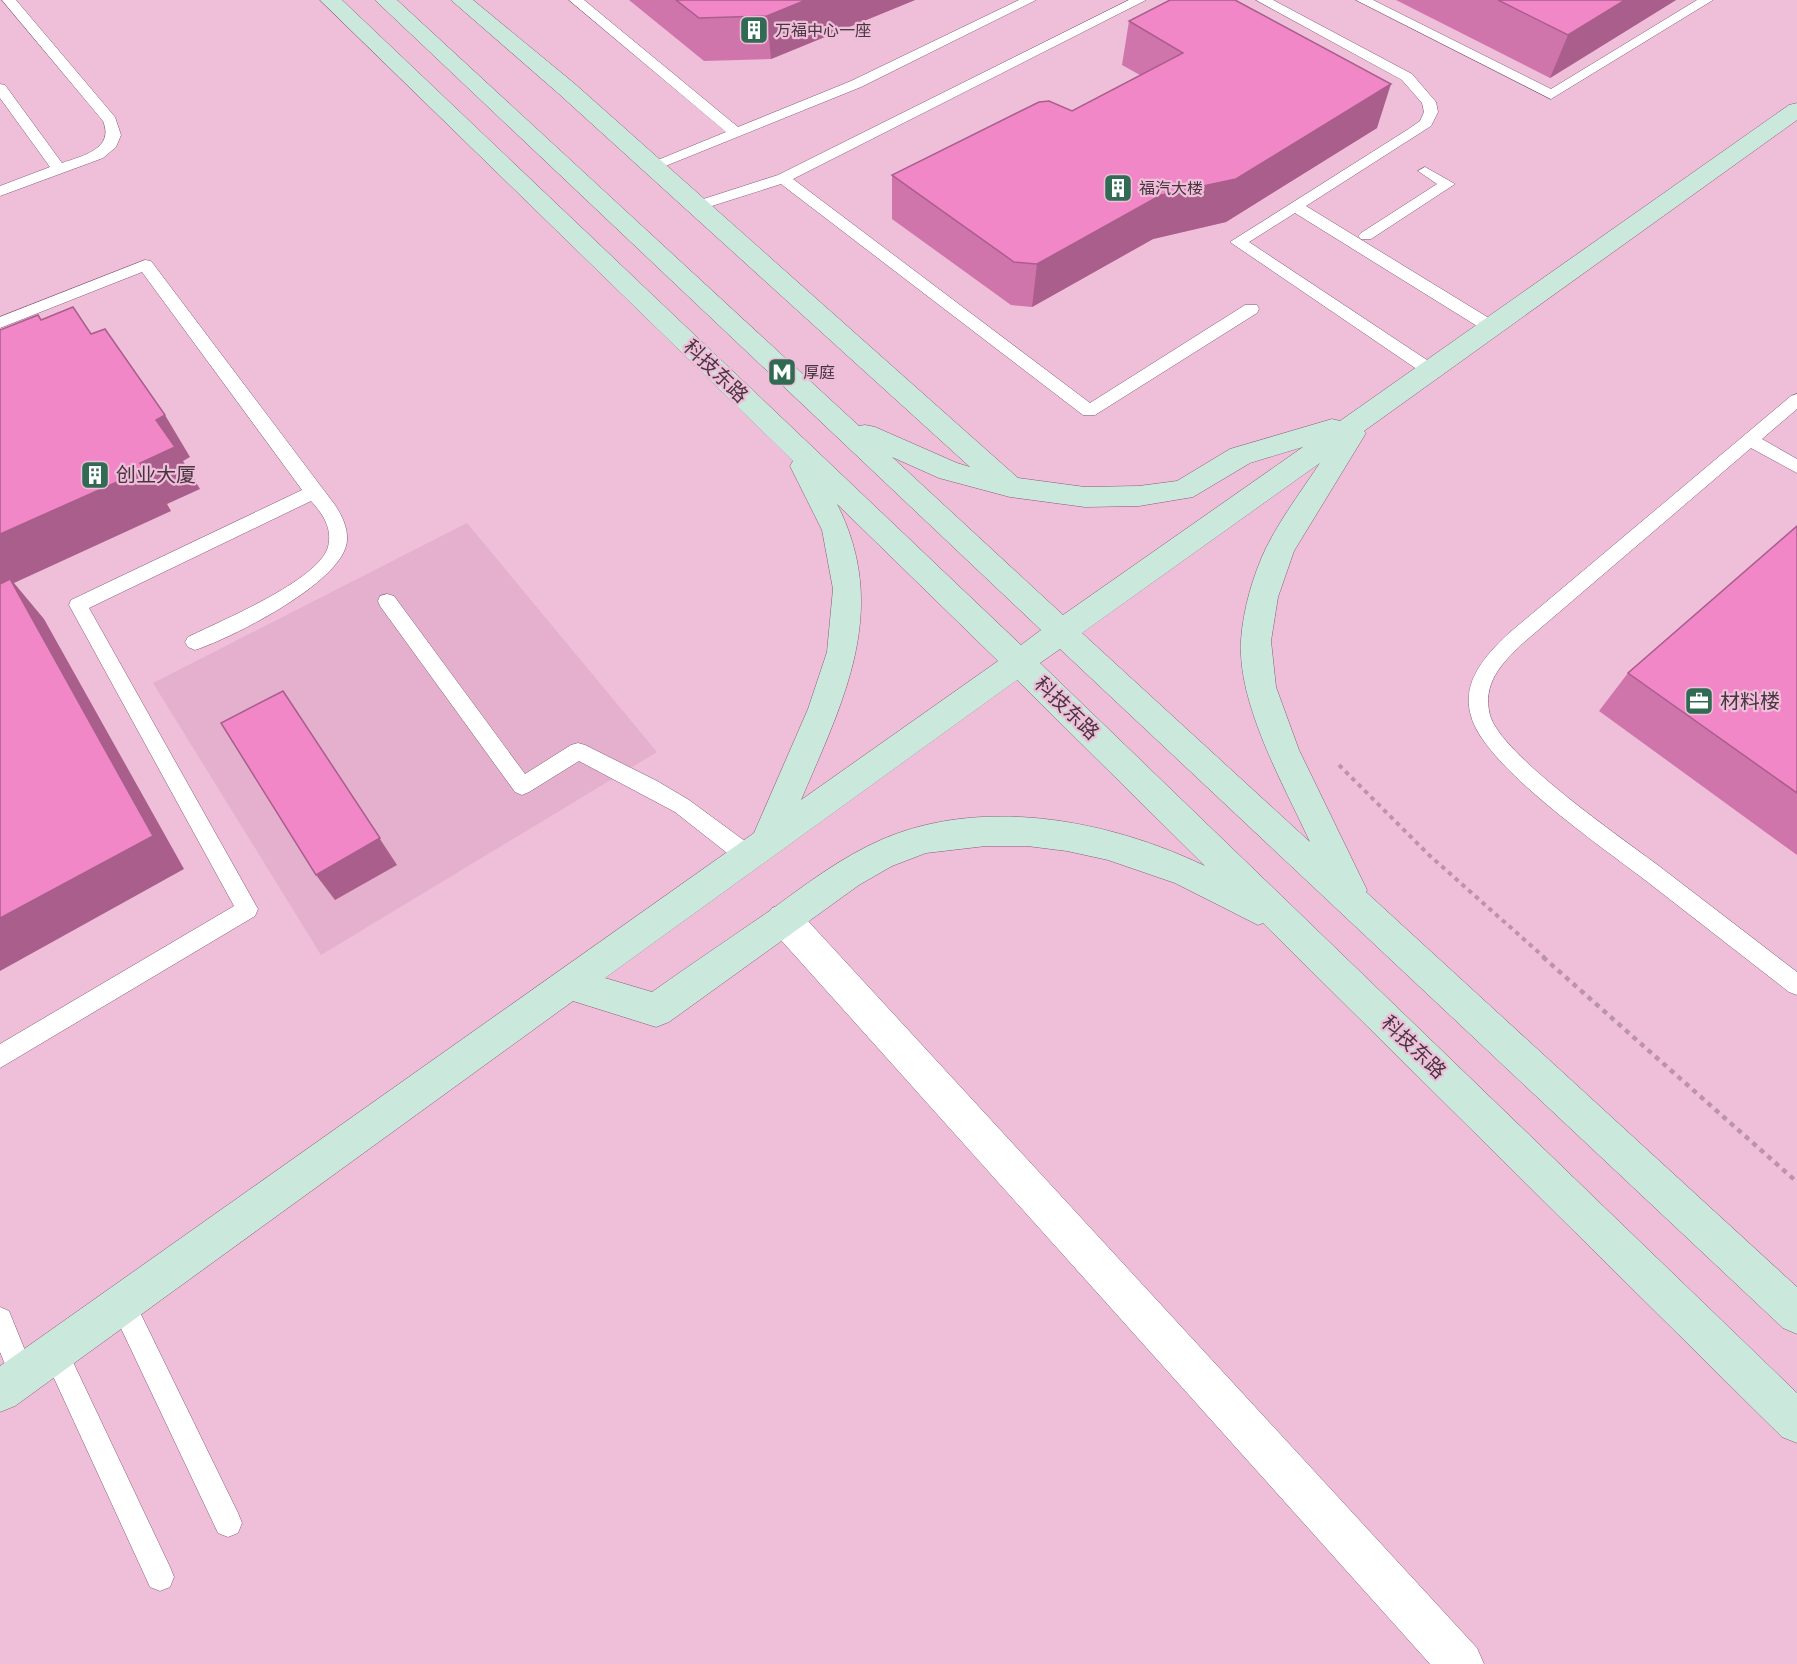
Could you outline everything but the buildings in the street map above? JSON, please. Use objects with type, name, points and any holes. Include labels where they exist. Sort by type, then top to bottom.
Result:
[{"type":"main road","name":"科技东路","points":[[330,0],[1019,662],[1797,1422]]},
{"type":"main road","points":[[385,0],[835,418],[1061,632],[1797,1314]]},
{"type":"main road","points":[[461,0],[567,89],[1010,487]]},
{"type":"main road","points":[[11,1383],[1061,632],[1797,110]]},
{"type":"main road","points":[[835,418],[885,445],[949,471],[1010,487],[1085,497],[1139,496],[1183,490],[1240,456],[1360,420]]},
{"type":"main road","points":[[1359,908],[1283,750],[1261,687],[1256,641],[1263,597],[1280,549],[1360,420]]},
{"type":"main road","points":[[757,851],[824,709],[842,652],[848,590],[836,530],[792,443]]},
{"type":"main road","points":[[568,984],[656,1010],[851,871],[915,842],[974,831],[1020,830],[1083,839],[1158,863],[1228,892],[1304,939]]},
{"type":"street","points":[[784,919],[1461,1664]]},
{"type":"lane","points":[[0,191],[98,154],[108,148],[115,138],[115,130],[110,120],[9,0]]},
{"type":"lane","points":[[576,0],[735,132]]},
{"type":"lane","points":[[696,207],[783,178],[1139,0]]},
{"type":"lane","points":[[1263,0],[1325,39],[1402,80],[1429,102],[1431,112],[1426,123],[1395,145],[1238,242],[1430,370]]},
{"type":"lane","points":[[1364,0],[1551,95],[1706,0]]},
{"type":"lane","points":[[653,167],[856,84],[1020,2]]},
{"type":"lane","points":[[0,88],[59,169]]},
{"type":"lane","points":[[1366,236],[1448,184],[1425,171]]},
{"type":"lane","points":[[783,178],[1089,411],[1251,309]]},
{"type":"lane","points":[[1296,207],[1491,327]]},
{"type":"lane","points":[[0,323],[145,265],[334,519],[338,538],[336,551],[315,578],[195,642]]},
{"type":"lane","points":[[1797,400],[1515,639],[1489,665],[1478,692],[1481,720],[1502,748],[1547,791],[1797,985]]},
{"type":"lane","points":[[1751,440],[1797,467]]},
{"type":"lane","points":[[0,1057],[247,909],[78,605],[314,492]]},
{"type":"lane","points":[[387,601],[522,786],[578,752],[629,776],[757,851]]},
{"type":"lane","points":[[122,1303],[228,1522]]},
{"type":"lane","points":[[0,1320],[11,1383]]},
{"type":"lane","points":[[55,1352],[160,1576]]},
{"type":"path","points":[[1337,763],[1429,855],[1797,1182]]},
{"type":"shaded area","points":[[467,523],[657,752],[321,955],[153,683]]},
{"type":"place","name":"万福中心一座","points":[[754,30]]},
{"type":"place","name":"福汽大楼","points":[[1118,188]]},
{"type":"place","name":"厚庭","points":[[782,372]]},
{"type":"place","name":"创业大厦","points":[[95,475]]},
{"type":"place","name":"材料楼","points":[[1699,701]]}]
